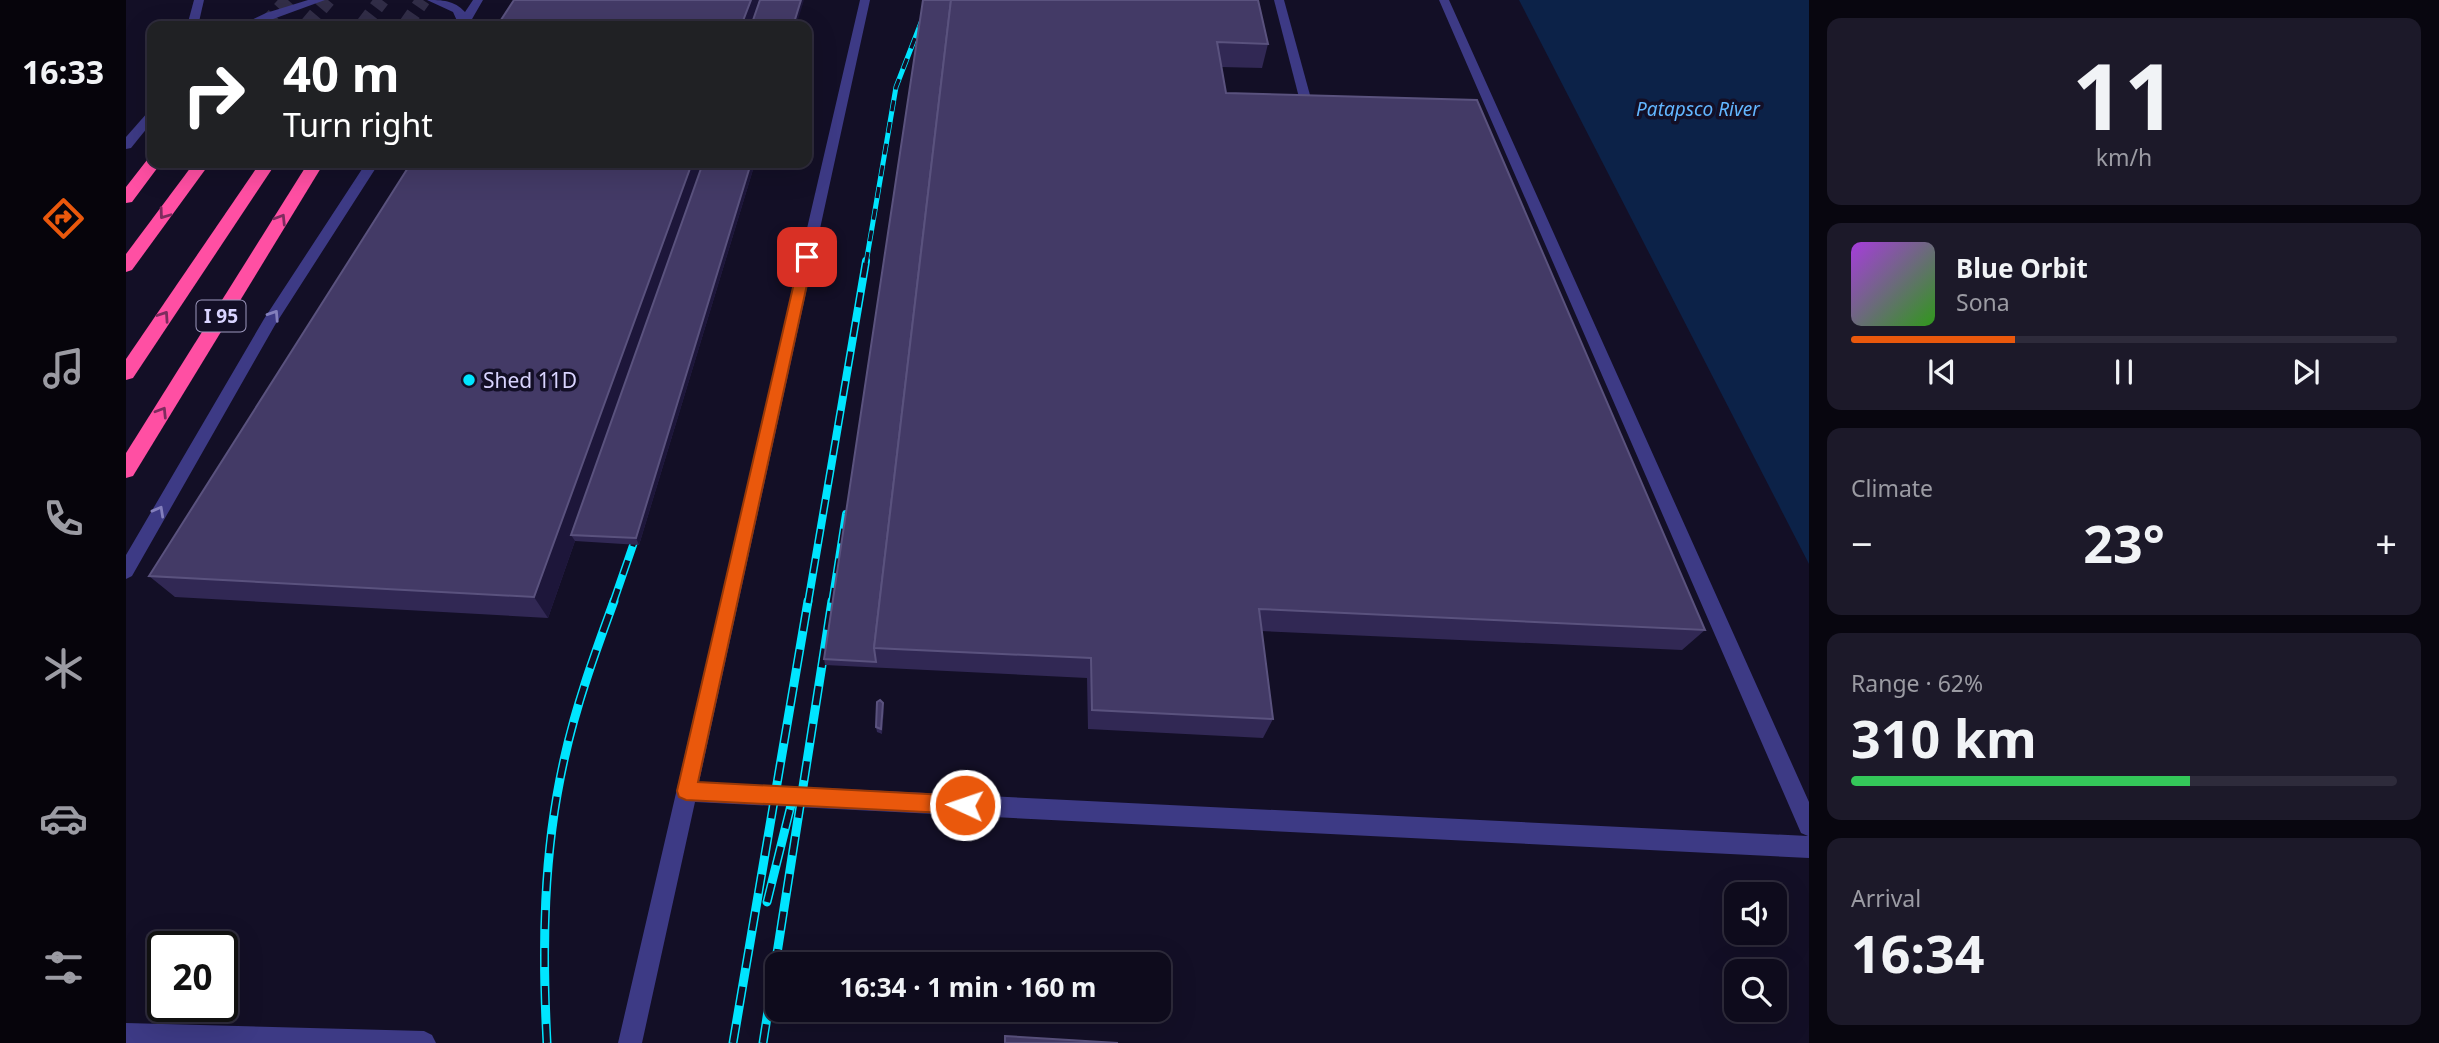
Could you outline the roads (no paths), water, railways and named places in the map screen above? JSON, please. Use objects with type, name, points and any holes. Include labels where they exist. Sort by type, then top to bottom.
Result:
[{"type":"highway","points":[[126,198],[149,168]]},
{"type":"highway","points":[[126,266],[198,168]]},
{"type":"highway","name":"I 95","points":[[126,373],[265,168]]},
{"type":"highway","name":"I 95","points":[[126,470],[313,168]]},
{"type":"street","points":[[193,21],[199,0]]},
{"type":"street","points":[[256,21],[320,0]]},
{"type":"street","points":[[432,0],[454,6],[459,11],[462,21]]},
{"type":"street","points":[[465,21],[478,0]]},
{"type":"street","points":[[629,1043],[865,0]]},
{"type":"street","points":[[1279,0],[1310,117]]},
{"type":"street","points":[[1444,0],[1809,826]]},
{"type":"street","points":[[126,145],[147,120]]},
{"type":"street","points":[[126,571],[269,323],[369,168]]},
{"type":"street","points":[[686,791],[1809,847]]},
{"type":"street","points":[[126,1035],[424,1043]]},
{"type":"water","name":"Patapsco River","points":[[1519,0],[1809,0],[1809,564]]},
{"type":"tunnel","points":[[269,21],[288,0]]},
{"type":"tunnel","points":[[310,21],[328,0]]},
{"type":"tunnel","points":[[366,21],[382,0]]},
{"type":"tunnel","points":[[408,21],[423,0]]},
{"type":"railway","points":[[866,263],[896,87],[924,15]]},
{"type":"railway","points":[[808,603],[866,261]]},
{"type":"railway","points":[[832,603],[846,514]]},
{"type":"railway","points":[[613,603],[640,525]]},
{"type":"railway","points":[[547,1043],[546,901],[557,795],[580,699],[614,601]]},
{"type":"railway","points":[[733,1043],[808,601]]},
{"type":"railway","points":[[763,1043],[832,601]]},
{"type":"railway","points":[[767,902],[793,797]]},
{"type":"place","name":"Shed 11D","points":[[469,380]]}]
